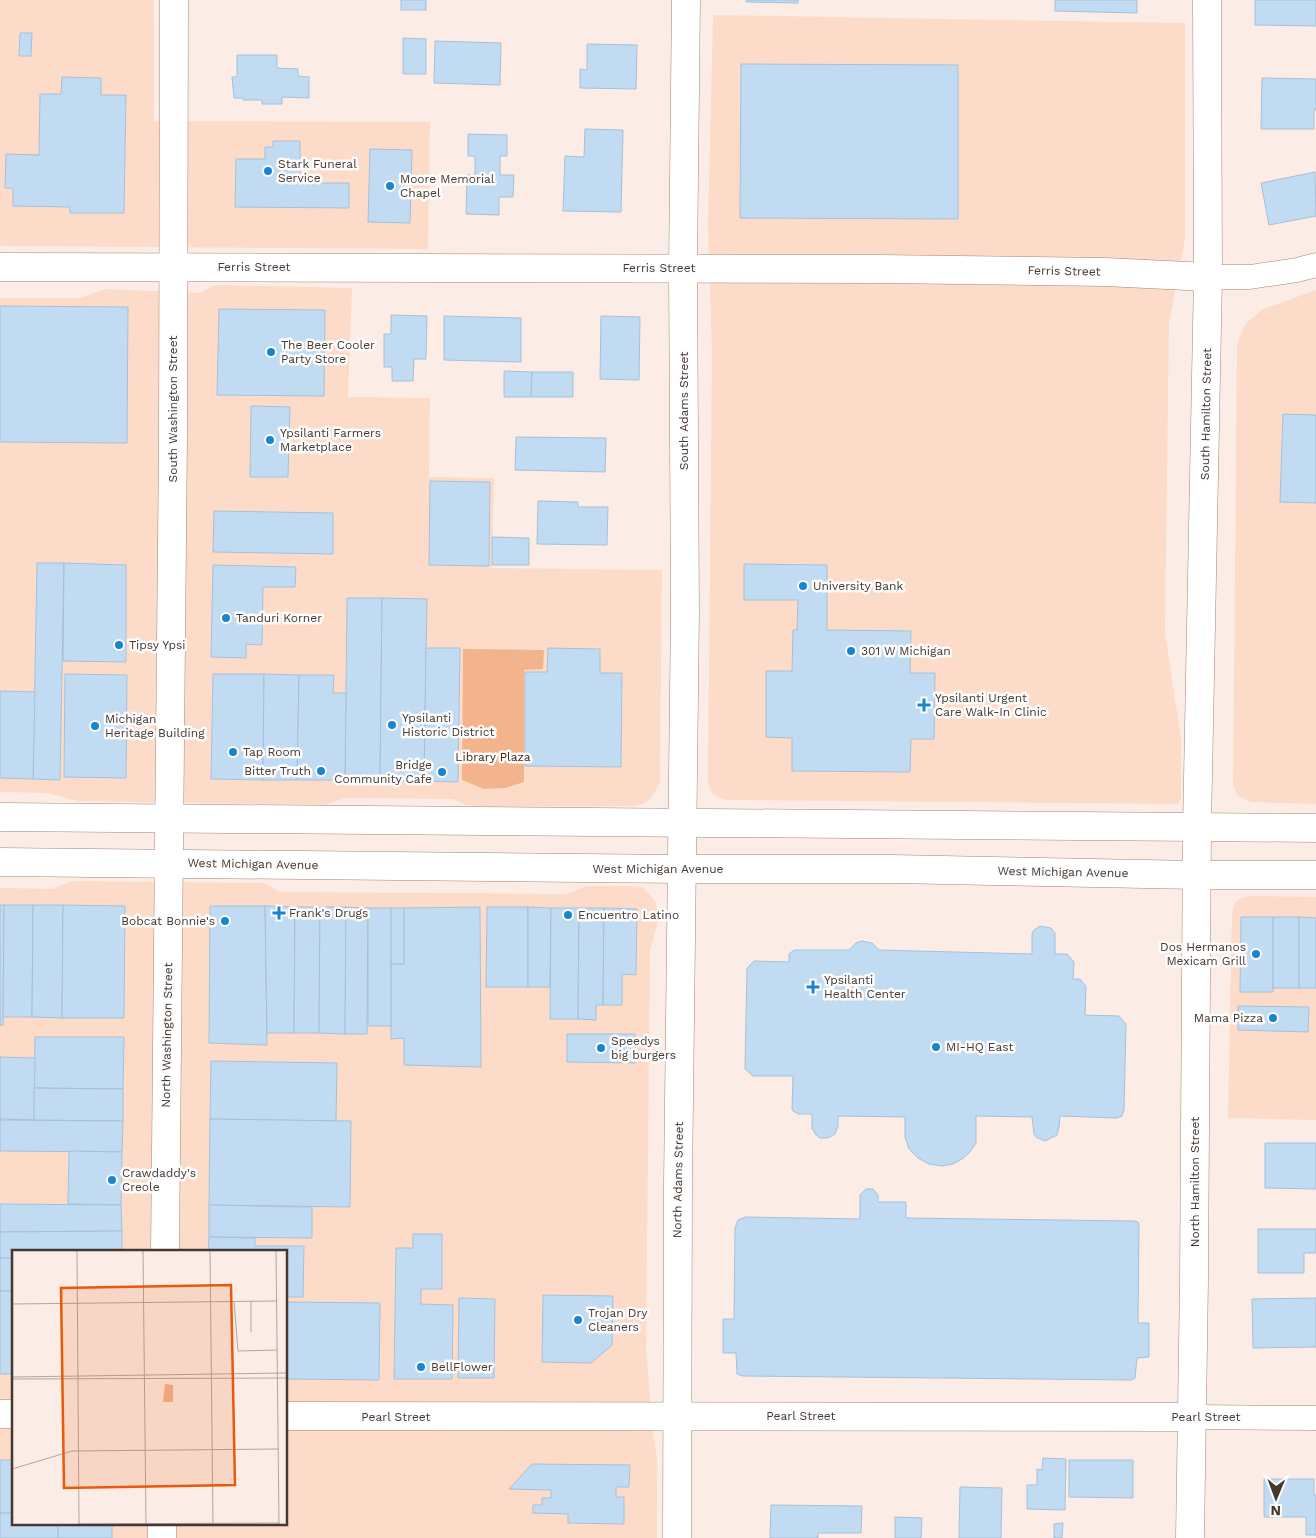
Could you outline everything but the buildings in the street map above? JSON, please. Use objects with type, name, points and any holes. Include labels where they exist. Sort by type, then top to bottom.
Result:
[{"type":"street","name":"South Washington Street","points":[[169,818],[174,266],[174,0]]},
{"type":"street","name":"South Adams Street","points":[[682,822],[685,612],[683,268],[686,0]]},
{"type":"street","name":"South Hamilton Street","points":[[1197,827],[1208,277],[1207,0]]},
{"type":"street","name":"Ferris Street","points":[[0,267],[683,268],[1105,272],[1208,277],[1254,277],[1316,265]]},
{"type":"street","points":[[0,817],[1316,828]]},
{"type":"street","name":"North Washington Street","points":[[165,1250],[169,818]]},
{"type":"street","name":"North Adams Street","points":[[677,1538],[677,1257],[682,822]]},
{"type":"street","name":"North Hamilton Street","points":[[1190,1538],[1197,827]]},
{"type":"street","name":"West Michigan Avenue","points":[[0,862],[681,869],[893,869],[1196,875],[1316,875]]},
{"type":"street","name":"Pearl Street","points":[[288,1416],[1316,1418]]},
{"type":"shaded area","points":[[0,0],[154,0],[154,121],[430,122],[428,249],[0,246]]},
{"type":"shaded area","points":[[713,15],[1185,23],[1185,239],[1169,323],[1165,632],[1181,739],[1181,798],[1178,804],[726,800],[712,793],[708,782],[712,352],[708,225]]},
{"type":"shaded area","points":[[215,285],[352,288],[348,397],[430,398],[429,477],[494,478],[492,568],[662,570],[660,781],[650,799],[641,805],[633,806],[489,807],[466,805],[453,799],[345,798],[324,805],[78,801],[47,793],[0,792],[0,298],[79,298],[106,289],[200,293]]},
{"type":"shaded area","points":[[1316,290],[1316,804],[1251,802],[1238,796],[1233,786],[1237,345],[1247,322],[1263,309]]},
{"type":"shaded area","points":[[78,881],[264,883],[280,892],[567,894],[586,886],[630,886],[642,887],[652,897],[656,903],[658,916],[650,951],[646,1349],[657,1461],[657,1538],[0,1538],[0,888],[53,889],[69,882]]},
{"type":"shaded area","points":[[1243,897],[1316,897],[1316,1120],[1228,1118],[1232,913],[1235,902]]},
{"type":"green space","name":"Library Plaza","points":[[463,649],[544,650],[543,669],[524,670],[524,782],[505,788],[484,789],[462,780]]},
{"type":"place","name":"Stark Funeral Service","points":[[268,171]]},
{"type":"place","name":"Moore Memorial Chapel","points":[[390,186]]},
{"type":"place","name":"The Beer Cooler Party Store","points":[[271,352]]},
{"type":"place","name":"Ypsilanti Farmers Marketplace","points":[[270,440]]},
{"type":"place","name":"University Bank","points":[[803,586]]},
{"type":"place","name":"Tanduri Korner","points":[[226,618]]},
{"type":"place","name":"Tipsy Ypsi","points":[[119,645]]},
{"type":"place","name":"301 W Michigan","points":[[851,651]]},
{"type":"place","name":"Ypsilanti Urgent Care Walk-In Clinic","points":[[924,705]]},
{"type":"place","name":"Ypsilanti Historic District","points":[[392,725]]},
{"type":"place","name":"Michigan Heritage Building","points":[[95,726]]},
{"type":"place","name":"Tap Room","points":[[233,752]]},
{"type":"place","name":"Bitter Truth","points":[[321,771]]},
{"type":"place","name":"Bridge Community Cafe","points":[[442,772]]},
{"type":"place","name":"Frank's Drugs","points":[[279,913]]},
{"type":"place","name":"Encuentro Latino","points":[[568,915]]},
{"type":"place","name":"Bobcat Bonnie's","points":[[225,921]]},
{"type":"place","name":"Dos Hermanos Mexicam Grill","points":[[1256,954]]},
{"type":"place","name":"Ypsilanti Health Center","points":[[813,987]]},
{"type":"place","name":"Mama Pizza","points":[[1273,1018]]},
{"type":"place","name":"MI-HQ East","points":[[936,1047]]},
{"type":"place","name":"Speedys big burgers","points":[[601,1048]]},
{"type":"place","name":"Crawdaddy's Creole","points":[[112,1180]]},
{"type":"place","name":"Trojan Dry Cleaners","points":[[578,1320]]},
{"type":"place","name":"BellFlower","points":[[421,1367]]}]
